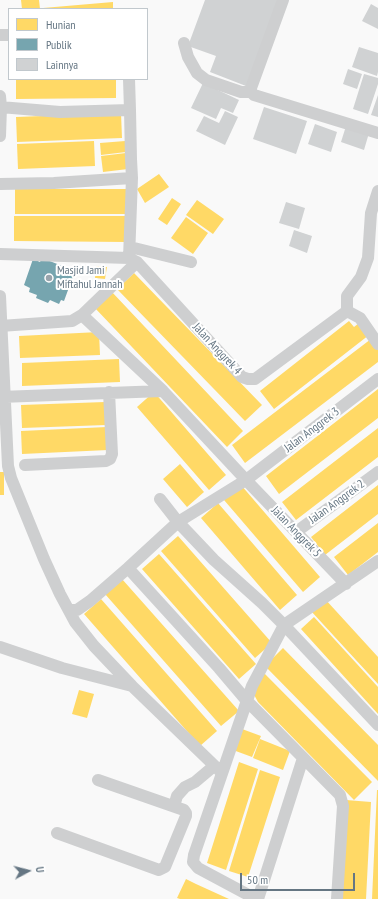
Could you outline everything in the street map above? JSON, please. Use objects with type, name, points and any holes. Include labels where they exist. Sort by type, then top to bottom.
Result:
[{"type":"street","points":[[251,92],[251,88],[283,0]]},
{"type":"street","points":[[184,43],[188,57],[197,72],[206,80],[241,92],[251,92],[254,95],[378,133]]},
{"type":"street","points":[[1,326],[72,321],[82,315],[132,256],[132,178],[129,80]]},
{"type":"street","points":[[0,136],[0,103],[60,112],[130,110]]},
{"type":"street","points":[[0,184],[54,183],[132,178]]},
{"type":"street","points":[[378,191],[375,214],[373,260],[347,296],[347,311],[360,318],[378,344]]},
{"type":"street","points":[[0,254],[132,256],[191,262]]},
{"type":"street","name":"Jalan Anggrek 4","points":[[132,256],[242,377],[248,379],[255,379],[347,311]]},
{"type":"street","points":[[0,296],[4,466],[11,478],[44,559],[75,622],[94,646],[132,686],[218,769]]},
{"type":"street","name":"Jalan Anggrek 5","points":[[82,315],[163,391],[346,584]]},
{"type":"street","name":"Jalan Anggrek 3","points":[[69,610],[78,610],[128,568],[178,522],[246,480],[378,379]]},
{"type":"street","points":[[2,397],[163,391]]},
{"type":"street","points":[[26,466],[106,462],[110,459],[112,454],[109,392]]},
{"type":"street","name":"Jalan Anggrek 2","points":[[296,532],[378,472]]},
{"type":"street","points":[[160,500],[178,522],[214,560],[262,603],[378,725]]},
{"type":"street","points":[[303,758],[257,899],[198,868],[194,862],[194,855],[218,769],[252,686],[284,626],[378,561]]},
{"type":"street","points":[[128,568],[247,701],[340,795],[343,806],[337,899]]},
{"type":"street","points":[[0,647],[62,668],[132,686]]},
{"type":"street","points":[[174,806],[177,796],[185,787],[218,769]]},
{"type":"street","points":[[57,833],[160,870],[165,867],[186,813],[184,810],[98,780]]},
{"type":"building: Hunian","points":[[21,0],[39,0],[40,8],[22,8]]},
{"type":"building: Hunian","points":[[113,2],[113,8],[43,8]]},
{"type":"building: Hunian","points":[[16,80],[116,80],[116,98],[16,99]]},
{"type":"building: Hunian","points":[[121,113],[122,138],[17,142],[16,117]]},
{"type":"building: Hunian","points":[[94,141],[95,166],[18,169],[17,144]]},
{"type":"building: Hunian","points":[[125,141],[126,152],[101,155],[100,143]]},
{"type":"building: Hunian","points":[[126,153],[128,169],[103,172],[101,156]]},
{"type":"building: Hunian","points":[[159,174],[169,187],[145,203],[137,189]]},
{"type":"building: Hunian","points":[[15,189],[126,189],[126,214],[15,214]]},
{"type":"building: Hunian","points":[[172,198],[181,204],[167,225],[158,219]]},
{"type":"building: Hunian","points":[[197,200],[224,219],[213,234],[186,215]]},
{"type":"building: Hunian","points":[[14,216],[126,216],[126,242],[14,241]]},
{"type":"building: Hunian","points":[[186,217],[208,233],[193,254],[171,238]]},
{"type":"building: Hunian","points":[[96,266],[107,267],[105,279],[95,278]]},
{"type":"building: Hunian","points":[[134,273],[262,405],[245,421],[117,289]]},
{"type":"building: Hunian","points":[[111,291],[243,431],[227,447],[94,307]]},
{"type":"building: Hunian","points":[[349,321],[354,327],[359,323],[369,335],[274,409],[260,391]]},
{"type":"building: Hunian","points":[[99,332],[100,355],[20,358],[19,336]]},
{"type":"building: Hunian","points":[[371,339],[378,349],[378,362],[245,463],[232,445]]},
{"type":"building: Hunian","points":[[119,359],[120,382],[22,386],[22,363]]},
{"type":"building: Hunian","points":[[378,389],[378,418],[279,494],[266,476]]},
{"type":"building: Hunian","points":[[154,392],[226,475],[209,490],[137,407]]},
{"type":"building: Hunian","points":[[105,402],[106,425],[22,428],[21,405]]},
{"type":"building: Hunian","points":[[107,427],[108,450],[22,454],[21,431]]},
{"type":"building: Hunian","points":[[378,428],[378,457],[296,520],[282,502]]},
{"type":"building: Hunian","points":[[180,464],[204,492],[187,507],[163,479]]},
{"type":"building: Hunian","points":[[0,472],[4,472],[4,495],[0,495]]},
{"type":"building: Hunian","points":[[241,485],[320,577],[303,592],[224,500]]},
{"type":"building: Hunian","points":[[378,485],[378,514],[325,555],[311,537]]},
{"type":"building: Hunian","points":[[218,503],[297,595],[280,610],[201,518]]},
{"type":"building: Hunian","points":[[378,523],[378,552],[348,575],[334,557]]},
{"type":"building: Hunian","points":[[178,536],[272,643],[255,658],[161,551]]},
{"type":"building: Hunian","points":[[159,554],[256,664],[239,679],[142,569]]},
{"type":"building: Hunian","points":[[122,579],[239,711],[221,726],[105,594]]},
{"type":"building: Hunian","points":[[101,599],[217,731],[200,746],[84,614]]},
{"type":"building: Hunian","points":[[325,599],[378,657],[378,684],[311,611]]},
{"type":"building: Hunian","points":[[314,617],[378,687],[378,714],[301,629]]},
{"type":"building: Hunian","points":[[283,648],[378,745],[378,781],[265,666]]},
{"type":"building: Hunian","points":[[264,673],[372,782],[354,800],[258,702],[252,691]]},
{"type":"building: Hunian","points":[[79,690],[94,694],[87,718],[72,714]]},
{"type":"building: Hunian","points":[[242,729],[261,736],[252,757],[233,750]]},
{"type":"building: Hunian","points":[[260,739],[290,751],[283,770],[253,758]]},
{"type":"building: Hunian","points":[[239,762],[258,769],[226,870],[207,863]]},
{"type":"building: Hunian","points":[[260,770],[280,777],[248,877],[229,871]]},
{"type":"building: Hunian","points":[[377,790],[378,899],[372,899]]},
{"type":"building: Hunian","points":[[346,800],[371,802],[366,899],[341,899]]},
{"type":"building: Hunian","points":[[186,879],[196,884],[229,899],[177,898]]},
{"type":"building: Publik","name":"Masjid Jami Miftahul Jannah","points":[[42,258],[75,271],[64,301],[61,300],[59,304],[50,300],[48,303],[36,298],[37,295],[29,292],[30,288],[24,285],[33,259],[40,262]]},
{"type":"building: Lainnya","points":[[205,0],[278,0],[246,86],[210,72],[216,56],[188,46]]},
{"type":"building: Lainnya","points":[[371,4],[378,8],[378,29],[362,21]]},
{"type":"building: Lainnya","points":[[359,47],[378,53],[377,76],[352,67]]},
{"type":"building: Lainnya","points":[[348,69],[362,74],[357,89],[343,84]]},
{"type":"building: Lainnya","points":[[364,74],[378,78],[378,84],[368,114],[353,109]]},
{"type":"building: Lainnya","points":[[203,83],[239,100],[233,113],[221,108],[216,119],[191,108]]},
{"type":"building: Lainnya","points":[[378,95],[378,117],[371,115]]},
{"type":"building: Lainnya","points":[[264,107],[307,121],[296,154],[253,139]]},
{"type":"building: Lainnya","points":[[225,111],[238,117],[225,145],[196,131],[204,116],[219,123]]},
{"type":"building: Lainnya","points":[[315,124],[337,132],[331,152],[308,144]]},
{"type":"building: Lainnya","points":[[346,126],[369,133],[364,150],[341,142]]},
{"type":"building: Lainnya","points":[[286,202],[305,208],[299,229],[279,223]]},
{"type":"building: Lainnya","points":[[294,230],[312,236],[307,253],[289,246]]},
{"type":"place","name":"Masjid Jami Miftahul Jannah","points":[[49,278]]}]
